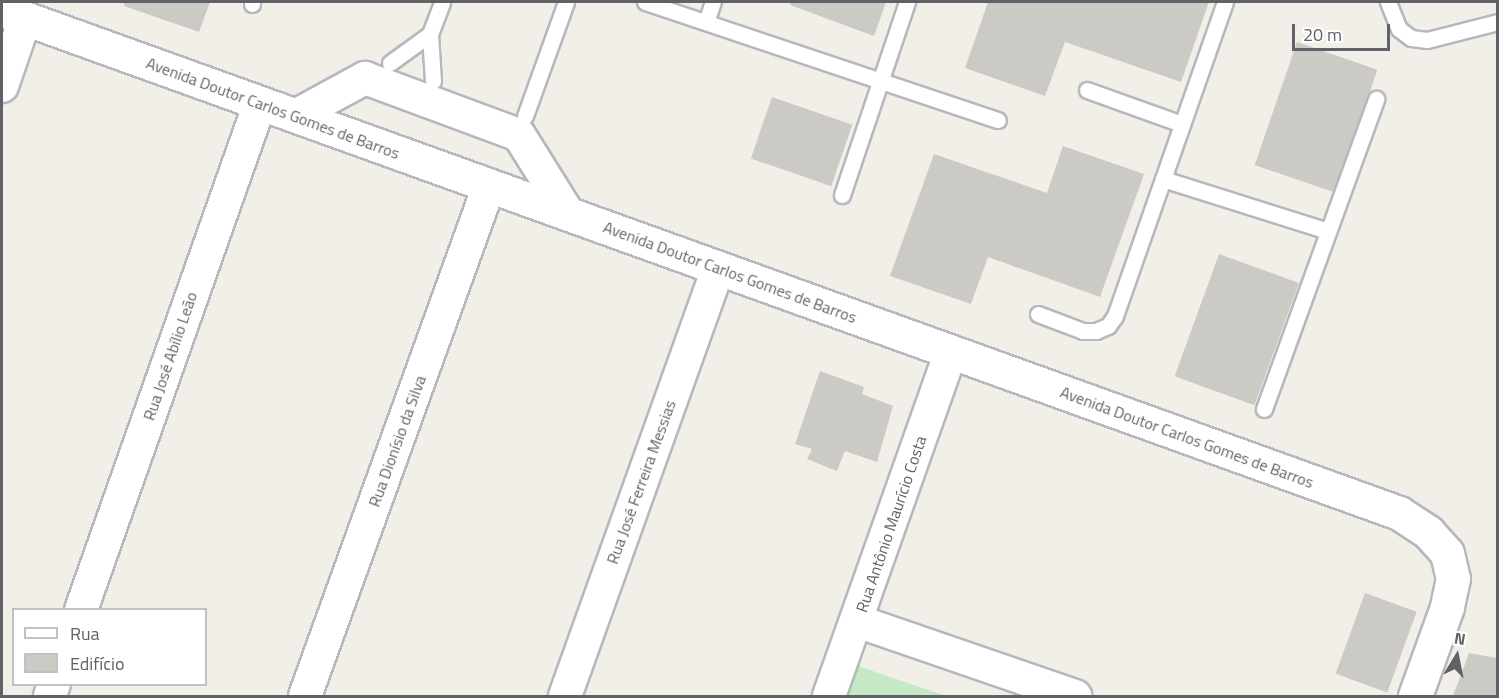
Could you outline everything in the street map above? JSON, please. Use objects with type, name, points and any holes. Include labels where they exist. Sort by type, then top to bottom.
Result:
[{"type":"street","points":[[2,86],[13,15]]},
{"type":"street","name":"Avenida Doutor Carlos Gomes de Barros","points":[[13,15],[1400,513],[1428,532],[1447,553],[1453,578],[1447,607],[1415,696]]},
{"type":"street","points":[[295,116],[377,70],[522,125],[569,215]]},
{"type":"street","name":"Rua José Abílio Leão","points":[[81,608],[260,103]]},
{"type":"street","name":"Rua Dionísio da Silva","points":[[305,696],[489,186]]},
{"type":"street","name":"Rua José Ferreira Messias","points":[[565,696],[718,268]]},
{"type":"street","name":"Rua Antônio Maurício Costa","points":[[830,696],[951,352]]},
{"type":"street","points":[[857,621],[1075,696]]},
{"type":"lane","points":[[434,93],[430,34],[442,2]]},
{"type":"lane","points":[[522,125],[566,2]]},
{"type":"lane","points":[[645,2],[998,120]]},
{"type":"lane","points":[[706,22],[713,2]]},
{"type":"lane","points":[[842,195],[907,2]]},
{"type":"lane","points":[[1038,314],[1083,331],[1108,326],[1115,316],[1225,2]]},
{"type":"lane","points":[[1388,2],[1399,29],[1412,38],[1427,40],[1497,22]]},
{"type":"lane","points":[[377,70],[430,34]]},
{"type":"lane","points":[[1087,90],[1182,124]]},
{"type":"lane","points":[[1264,409],[1376,99]]},
{"type":"lane","points":[[1163,179],[1328,231]]},
{"type":"green space","points":[[858,666],[946,696],[846,696]]},
{"type":"building","points":[[124,2],[210,2],[199,32],[124,6]]},
{"type":"building","points":[[790,2],[886,2],[874,36],[790,5]]},
{"type":"building","points":[[988,2],[1209,2],[1181,82],[1065,42],[1045,96],[965,68]]},
{"type":"building","points":[[1297,42],[1377,70],[1335,193],[1255,165]]},
{"type":"building","points":[[772,97],[852,125],[831,186],[751,158]]},
{"type":"building","points":[[1063,146],[1144,174],[1100,297],[988,257],[971,304],[890,276],[934,154],[1047,193]]},
{"type":"building","points":[[1219,254],[1299,283],[1254,405],[1175,376]]},
{"type":"building","points":[[820,371],[864,387],[862,394],[893,406],[877,462],[845,451],[837,471],[807,459],[812,449],[795,444]]},
{"type":"building","points":[[1365,593],[1417,612],[1387,693],[1336,674]]},
{"type":"building","points":[[1469,653],[1497,658],[1497,696],[1453,696]]}]
